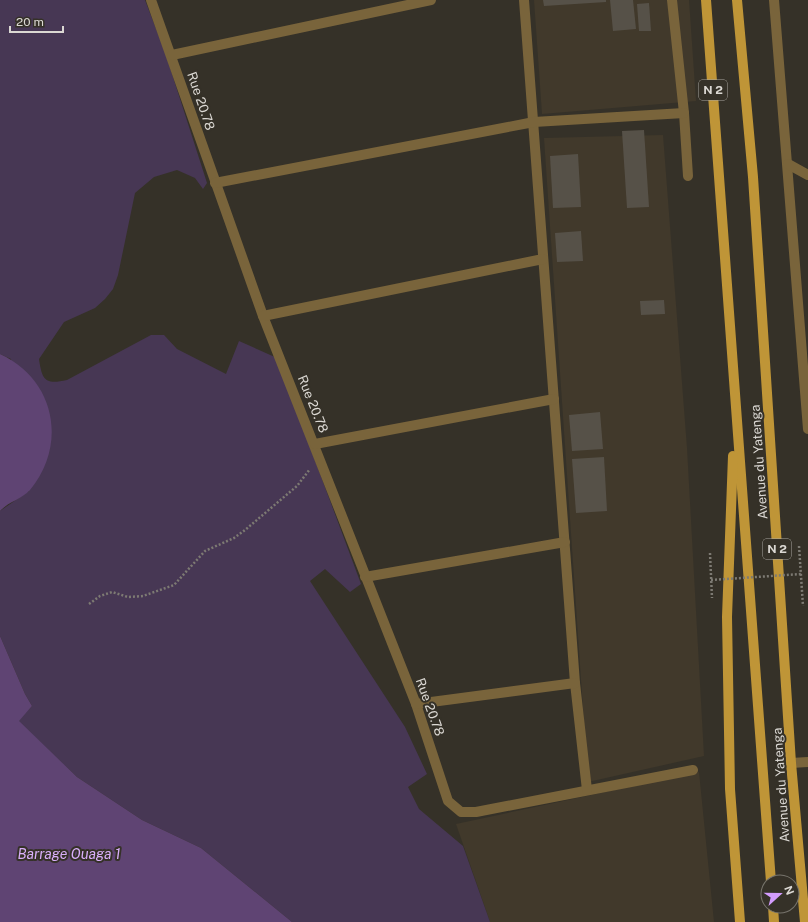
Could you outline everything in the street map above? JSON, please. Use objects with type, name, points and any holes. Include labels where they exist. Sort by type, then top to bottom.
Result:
[{"type":"main road","name":"Avenue du Yatenga","points":[[706,0],[770,874]]},
{"type":"main road","name":"Avenue du Yatenga","points":[[737,0],[754,184],[791,763],[805,922]]},
{"type":"main road","points":[[735,408],[727,617],[730,789],[740,922]]},
{"type":"main road","points":[[803,900],[808,914]]},
{"type":"street","name":"Rue 20.78","points":[[151,0],[172,55],[215,183],[263,316],[315,444],[416,704],[448,801],[461,812],[476,812],[587,790]]},
{"type":"street","points":[[172,55],[432,0]]},
{"type":"street","points":[[524,0],[575,683],[587,790],[692,770]]},
{"type":"street","points":[[672,0],[684,114],[688,176]]},
{"type":"street","points":[[774,0],[808,429]]},
{"type":"street","points":[[215,183],[534,122],[684,114]]},
{"type":"street","points":[[788,164],[808,175]]},
{"type":"street","points":[[263,316],[544,259]]},
{"type":"street","points":[[315,444],[554,399]]},
{"type":"street","points":[[365,576],[565,542]]},
{"type":"street","points":[[416,704],[575,683]]},
{"type":"street","points":[[791,763],[808,762]]},
{"type":"path","points":[[89,604],[100,596],[112,592],[128,597],[143,596],[174,585],[205,551],[234,538],[245,530],[297,486],[306,473],[321,460]]},
{"type":"path","points":[[799,546],[803,606]]},
{"type":"path","points":[[710,553],[713,604]]},
{"type":"path","points":[[711,580],[801,574]]},
{"type":"shaded area","points":[[0,0],[145,0],[165,52],[207,183],[203,189],[195,178],[177,170],[154,177],[135,193],[118,275],[113,289],[95,308],[64,322],[39,359],[43,376],[49,381],[54,382],[67,380],[151,335],[164,335],[177,349],[226,374],[239,341],[277,358],[361,584],[350,592],[325,569],[310,581],[405,727],[427,774],[408,787],[419,809],[463,846],[490,922],[292,922],[201,848],[142,820],[77,777],[18,721],[32,706],[25,694],[0,636],[0,511],[29,491],[11,359],[0,354]]},
{"type":"shaded area","points":[[534,0],[689,0],[696,101],[542,114]]},
{"type":"shaded area","points":[[663,135],[687,448],[704,756],[588,782],[544,138]]},
{"type":"shaded area","points":[[699,772],[714,922],[490,922],[456,824]]},
{"type":"water","points":[[0,354],[19,365],[33,379],[44,396],[50,414],[52,433],[49,453],[42,472],[30,490],[0,511]]},
{"type":"water","name":"Barrage Ouaga 1","points":[[0,636],[25,694],[32,706],[19,721],[77,777],[142,820],[201,848],[292,922],[0,922]]},
{"type":"building","points":[[543,0],[606,0],[606,2],[544,6]]},
{"type":"building","points":[[610,0],[633,0],[636,29],[613,31]]},
{"type":"building","points":[[649,3],[651,31],[639,31],[637,4]]},
{"type":"building","points":[[644,130],[649,207],[627,208],[622,131]]},
{"type":"building","points":[[578,154],[581,207],[553,208],[550,156]]},
{"type":"building","points":[[581,231],[583,261],[557,262],[555,233]]},
{"type":"building","points":[[664,300],[665,314],[641,315],[640,301]]},
{"type":"building","points":[[600,412],[603,449],[572,451],[569,415]]},
{"type":"building","points":[[604,457],[607,511],[576,513],[572,459]]}]
